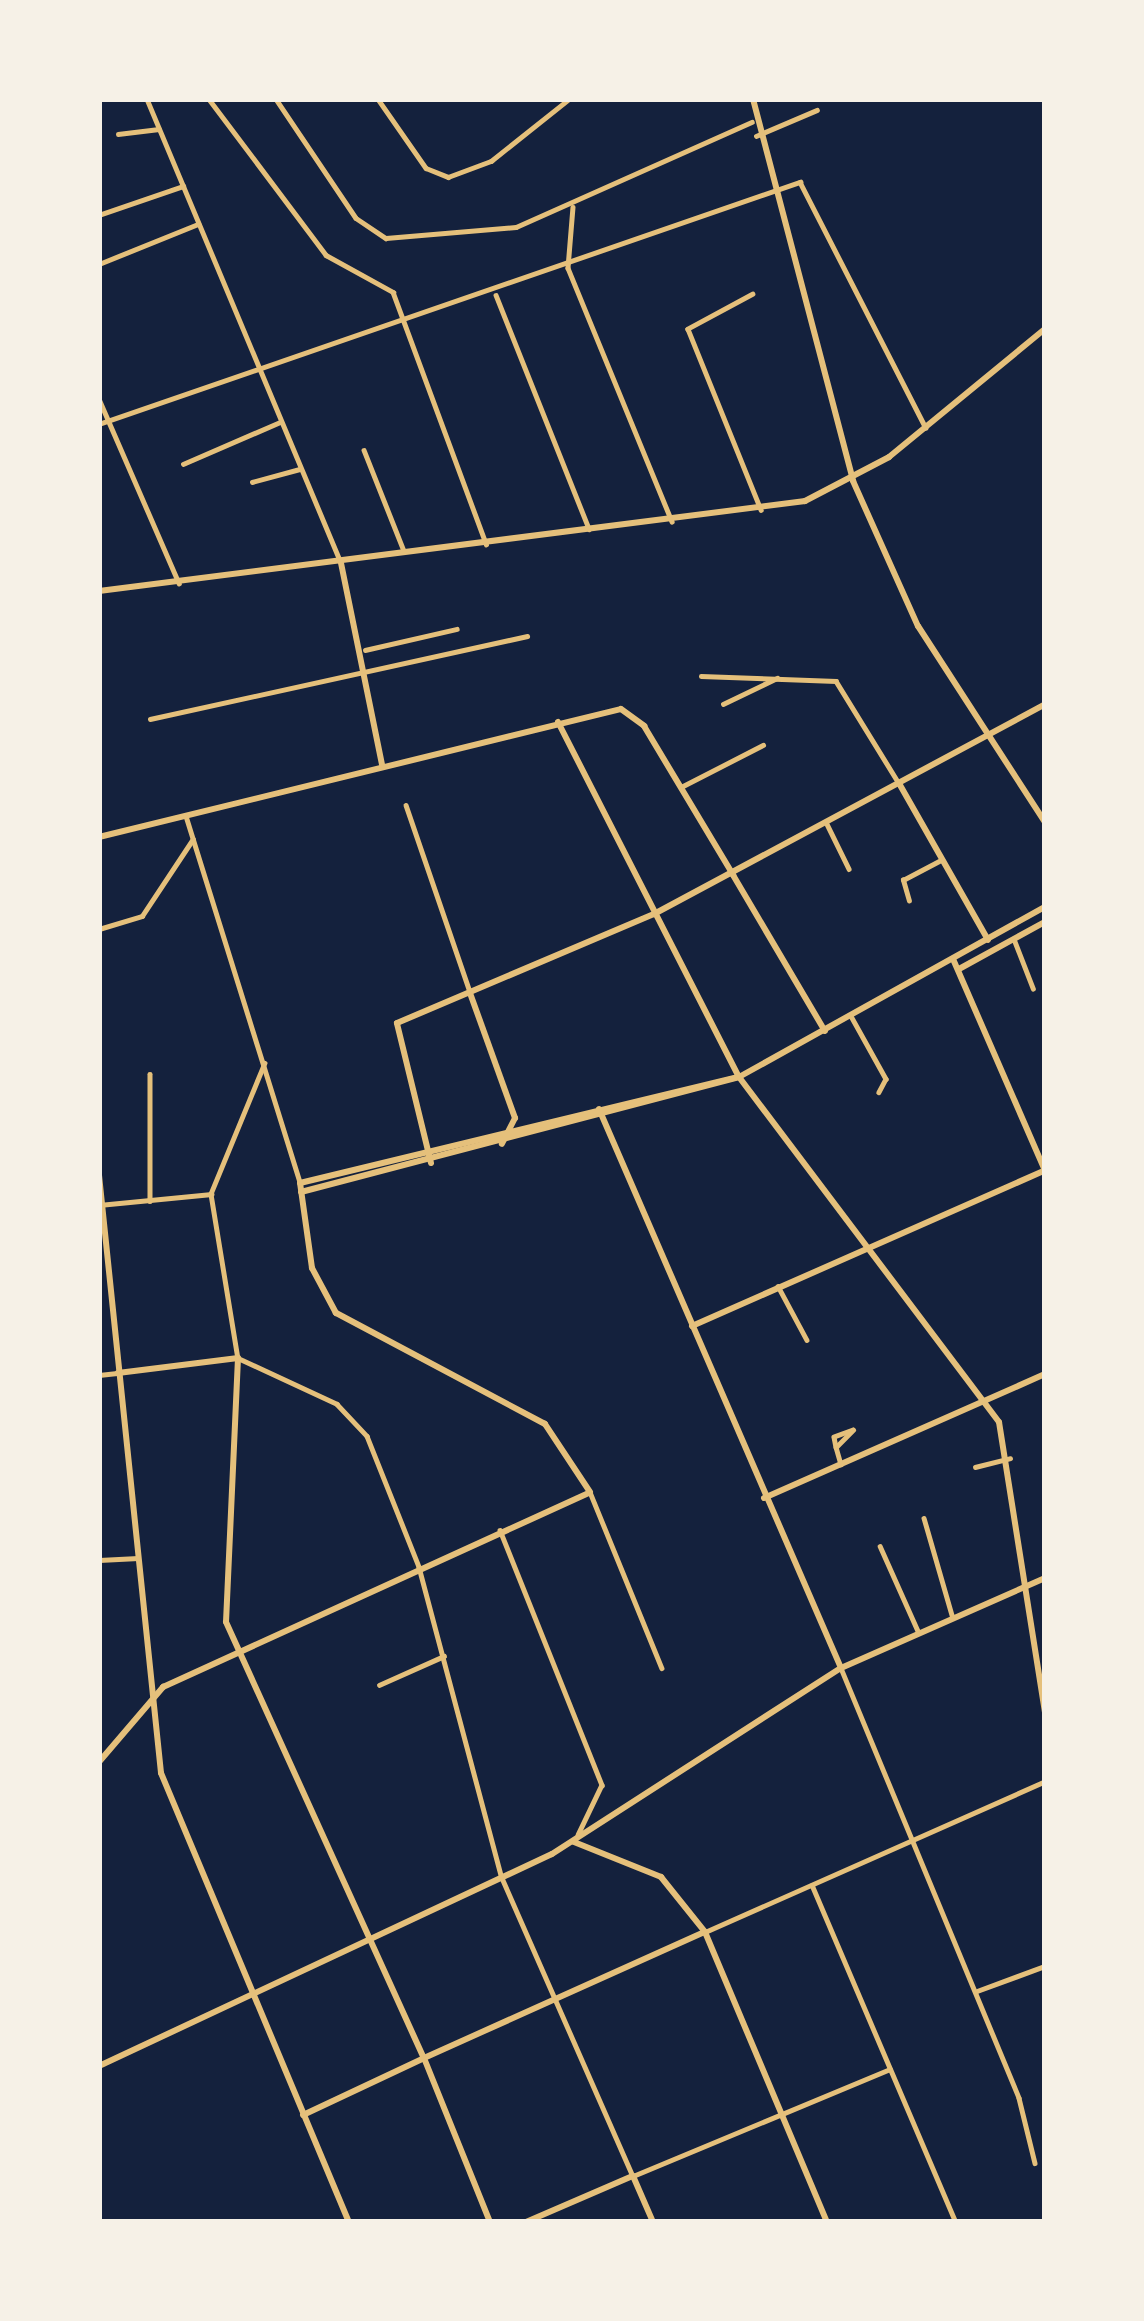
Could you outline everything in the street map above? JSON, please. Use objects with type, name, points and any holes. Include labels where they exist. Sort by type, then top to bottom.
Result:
[{"type":"main road","points":[[752,99],[752,122],[854,481],[918,626],[1045,822]]},
{"type":"main road","points":[[99,592],[761,510],[854,481],[1045,329]]},
{"type":"main road","points":[[341,563],[365,650],[360,673],[382,765]]},
{"type":"main road","points":[[431,1163],[396,1044],[401,1020],[654,914],[1045,704]]},
{"type":"main road","points":[[99,837],[558,722],[632,713],[825,1031]]},
{"type":"main road","points":[[558,722],[739,1077],[986,1401],[1010,1458],[1045,1712]]},
{"type":"main road","points":[[900,785],[988,940]]},
{"type":"main road","points":[[300,1187],[431,1163],[728,1084],[1045,907]]},
{"type":"main road","points":[[959,969],[1045,922]]},
{"type":"main road","points":[[692,1326],[1045,1170],[953,959]]},
{"type":"main road","points":[[470,993],[516,1129]]},
{"type":"main road","points":[[300,1187],[516,1129],[739,1077]]},
{"type":"main road","points":[[599,1109],[841,1668]]},
{"type":"main road","points":[[498,1146],[516,1129]]},
{"type":"main road","points":[[99,1174],[148,1698],[161,1773],[349,2222]]},
{"type":"main road","points":[[99,1761],[148,1698],[239,1650],[590,1492],[560,1435],[336,1313],[312,1268],[300,1187]]},
{"type":"main road","points":[[118,1373],[238,1358],[225,1603],[239,1650],[424,2057],[490,2222]]},
{"type":"main road","points":[[764,1498],[1045,1374]]},
{"type":"main road","points":[[99,2066],[373,1942],[574,1842],[841,1668],[1045,1578]]},
{"type":"main road","points":[[574,1842],[662,1877],[705,1932],[827,2222]]},
{"type":"main road","points":[[303,2115],[705,1932]]},
{"type":"main road","points":[[526,2222],[633,2176],[653,2222]]},
{"type":"street","points":[[147,99],[341,563]]},
{"type":"street","points":[[209,99],[326,255],[390,288],[407,322],[486,544]]},
{"type":"street","points":[[276,99],[374,236],[487,233],[573,206],[752,122]]},
{"type":"street","points":[[378,99],[426,168],[448,177],[505,152],[569,99]]},
{"type":"street","points":[[756,136],[817,110]]},
{"type":"street","points":[[118,134],[159,130]]},
{"type":"street","points":[[99,214],[183,186]]},
{"type":"street","points":[[99,424],[255,363],[496,295],[771,190],[812,189],[926,428]]},
{"type":"street","points":[[573,206],[568,268],[672,522]]},
{"type":"street","points":[[99,264],[198,224]]},
{"type":"street","points":[[752,294],[688,329],[761,510]]},
{"type":"street","points":[[496,295],[590,531]]},
{"type":"street","points":[[99,399],[179,583]]},
{"type":"street","points":[[183,464],[280,422]]},
{"type":"street","points":[[364,450],[405,554]]},
{"type":"street","points":[[252,482],[300,469]]},
{"type":"street","points":[[365,650],[457,629]]},
{"type":"street","points":[[151,719],[527,636]]},
{"type":"street","points":[[701,676],[836,682],[900,785]]},
{"type":"street","points":[[723,704],[782,676]]},
{"type":"street","points":[[681,788],[764,745]]},
{"type":"street","points":[[406,805],[470,993]]},
{"type":"street","points":[[186,815],[300,1187]]},
{"type":"street","points":[[827,824],[849,869]]},
{"type":"street","points":[[99,928],[142,916],[194,839]]},
{"type":"street","points":[[909,901],[903,880],[941,860]]},
{"type":"street","points":[[1014,939],[1033,988]]},
{"type":"street","points":[[850,1016],[886,1079],[878,1092]]},
{"type":"street","points":[[265,1063],[211,1194],[238,1358],[355,1418],[419,1567],[502,1878],[633,2176],[890,2068]]},
{"type":"street","points":[[150,1074],[150,1201]]},
{"type":"street","points":[[100,1205],[211,1194]]},
{"type":"street","points":[[778,1286],[807,1340]]},
{"type":"street","points":[[99,1375],[118,1373]]},
{"type":"street","points":[[836,1447],[842,1465]]},
{"type":"street","points":[[975,1467],[1010,1458]]},
{"type":"street","points":[[590,1492],[662,1668]]},
{"type":"street","points":[[924,1518],[952,1616]]},
{"type":"street","points":[[500,1531],[602,1785],[574,1842]]},
{"type":"street","points":[[880,1546],[918,1631]]},
{"type":"street","points":[[99,1560],[138,1558]]},
{"type":"street","points":[[380,1685],[444,1657]]},
{"type":"street","points":[[841,1668],[975,1992],[1035,2163]]},
{"type":"street","points":[[705,1932],[1045,1781]]},
{"type":"street","points":[[812,1885],[956,2222]]},
{"type":"street","points":[[975,1992],[1045,1966]]}]
